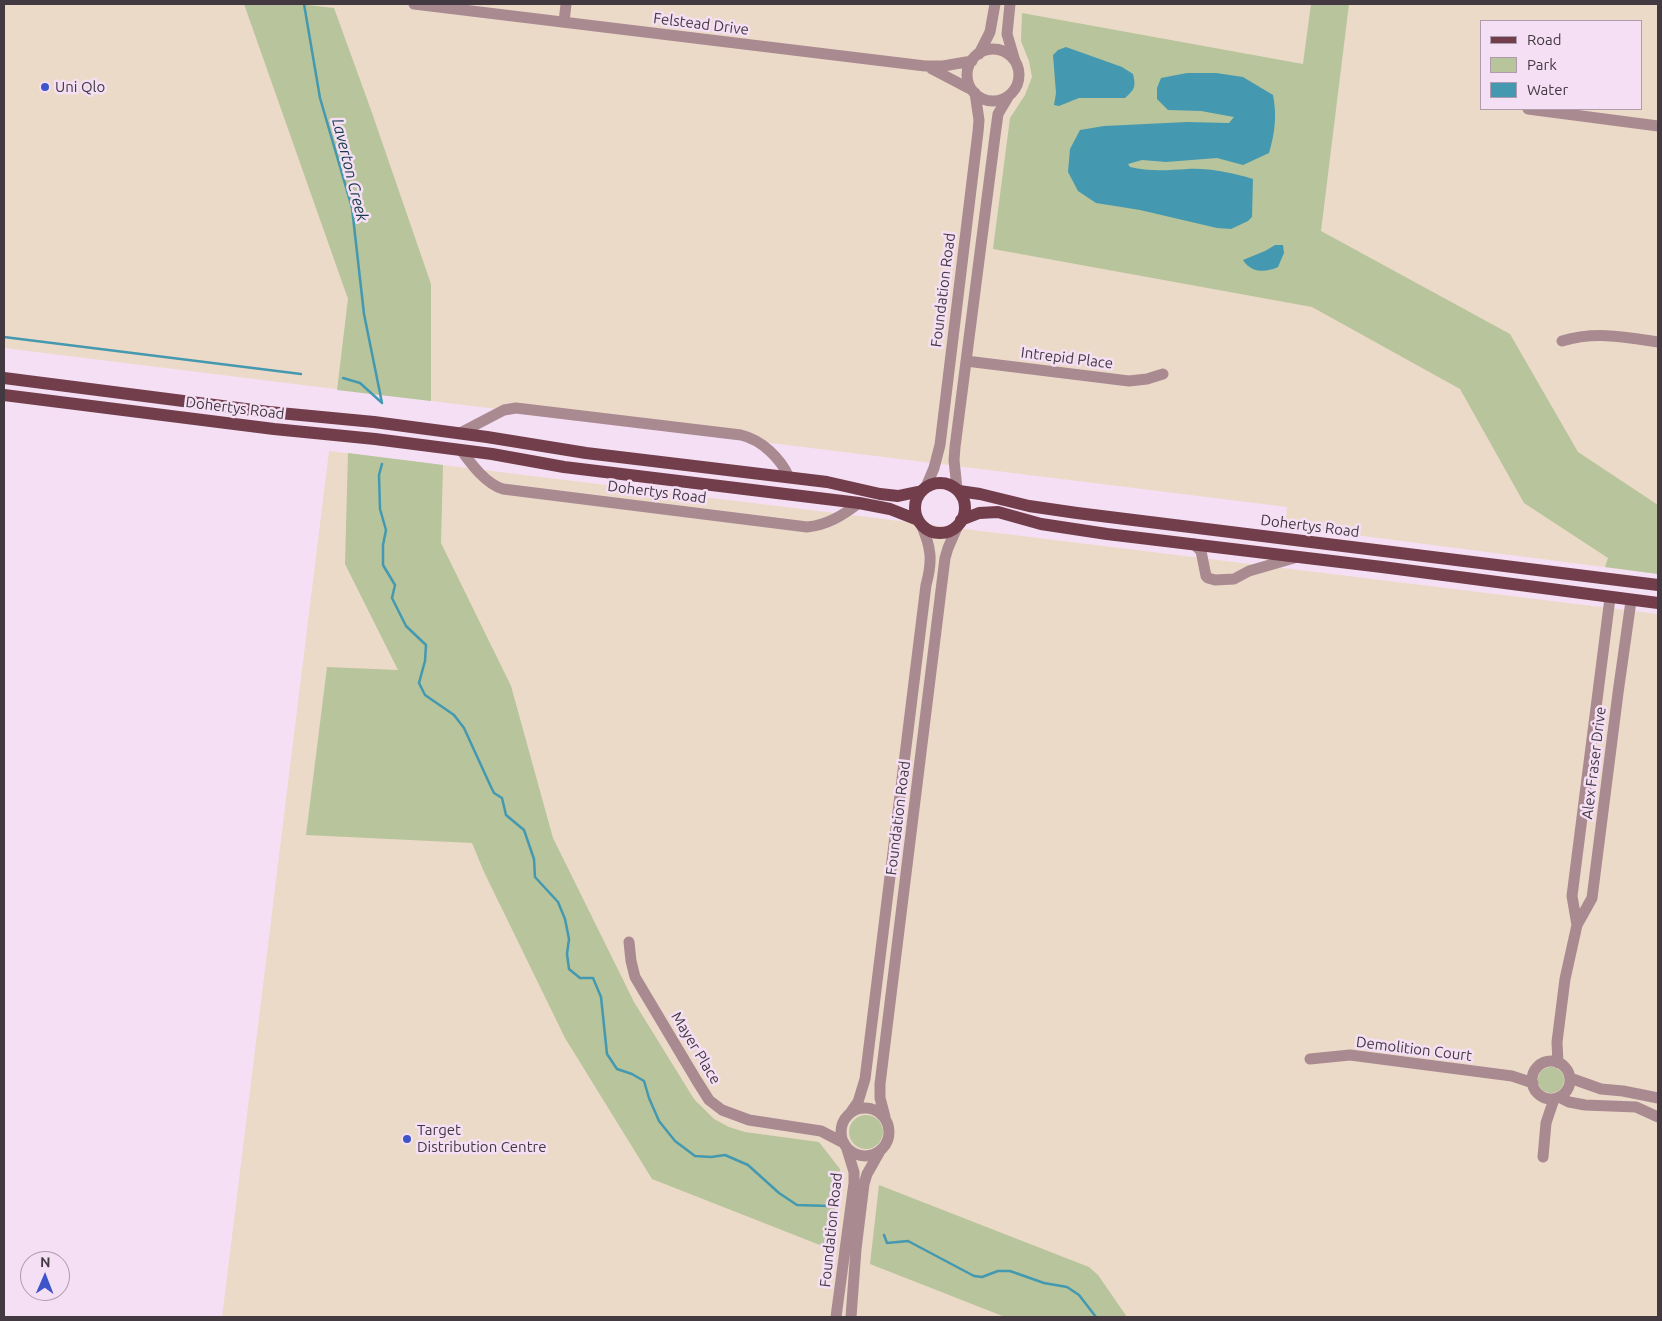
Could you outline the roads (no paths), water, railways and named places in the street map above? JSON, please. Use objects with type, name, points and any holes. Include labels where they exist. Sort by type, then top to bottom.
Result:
[{"type":"main road","name":"Dohertys Road","points":[[4,378],[269,412],[374,422],[460,433],[578,451],[827,482],[890,496],[924,489]]},
{"type":"main road","name":"Dohertys Road","points":[[4,395],[282,430],[375,439],[462,450],[573,468],[859,503],[890,509],[920,522]]},
{"type":"main road","points":[[960,522],[965,506],[958,490],[944,483],[934,483],[924,489],[915,504],[920,522],[930,530],[940,532],[950,530],[960,522],[979,513],[998,512],[1058,527],[1658,603]]},
{"type":"main road","name":"Dohertys Road","points":[[958,490],[1029,506],[1077,513],[1658,585]]},
{"type":"main road","points":[[1382,567],[1383,551]]},
{"type":"main road","points":[[1610,598],[1622,581]]},
{"type":"main road","points":[[1622,581],[1631,601]]},
{"type":"street","name":"Felstead Drive","points":[[414,4],[926,66],[944,66],[976,57]]},
{"type":"street","points":[[564,22],[566,4]]},
{"type":"street","points":[[995,4],[990,32],[968,75],[973,92],[982,99],[991,101],[1008,97],[1018,84],[1018,68],[1007,34],[1010,4]]},
{"type":"street","points":[[976,57],[995,50],[1003,51],[1015,61]]},
{"type":"street","name":"Felstead Drive","points":[[926,66],[944,74],[973,92]]},
{"type":"street","name":"Foundation Road","points":[[924,489],[934,468],[940,445],[978,132],[979,120],[973,92]]},
{"type":"street","name":"Foundation Road","points":[[958,490],[954,460],[986,201],[998,114],[1008,97]]},
{"type":"street","points":[[1536,110],[1658,126]]},
{"type":"street","points":[[969,199],[986,201]]},
{"type":"street","points":[[1562,340],[1592,335],[1658,342]]},
{"type":"street","name":"Intrepid Place","points":[[966,361],[1130,381],[1147,379],[1163,374]]},
{"type":"street","points":[[460,433],[504,410],[516,408],[741,435],[757,441],[775,456],[786,470],[789,478]]},
{"type":"street","name":"Dohertys Road","points":[[462,450],[486,480],[496,487],[503,489],[807,528],[833,521],[859,503]]},
{"type":"street","name":"Foundation Road","points":[[849,1113],[858,1102],[865,1078],[926,585],[929,574],[931,554],[929,542],[920,522]]},
{"type":"street","name":"Foundation Road","points":[[885,1117],[880,1098],[880,1084],[945,558],[960,522]]},
{"type":"street","points":[[1194,544],[1201,551],[1206,576],[1215,580],[1234,580],[1249,571],[1278,561],[1298,557]]},
{"type":"street","name":"Alex Fraser Drive","points":[[1577,925],[1572,896],[1610,598]]},
{"type":"street","name":"Alex Fraser Drive","points":[[1553,1062],[1565,978],[1577,925],[1592,898],[1631,601]]},
{"type":"street","points":[[1598,691],[1618,693]]},
{"type":"street","points":[[1586,790],[1605,793]]},
{"type":"street","name":"Mayer Place","points":[[629,942],[635,976],[710,1100],[722,1110],[750,1120],[810,1128],[821,1131],[845,1145]]},
{"type":"street","name":"Demolition Court","points":[[1310,1059],[1350,1056],[1534,1077]]},
{"type":"street","points":[[1542,1157],[1546,1123],[1552,1098],[1568,1089],[1570,1078],[1566,1069],[1553,1062],[1538,1067],[1534,1077],[1534,1088],[1552,1098],[1585,1106],[1636,1107],[1658,1117]]},
{"type":"street","points":[[1570,1078],[1602,1089],[1658,1098]]},
{"type":"street","points":[[1622,1106],[1623,1091]]},
{"type":"street","points":[[865,1107],[872,1108],[885,1117],[890,1131],[886,1146],[874,1155],[866,1156],[852,1152],[845,1145],[841,1128],[849,1113],[865,1107]]},
{"type":"street","name":"Mayer Place","points":[[810,1128],[825,1127],[836,1123],[849,1113]]},
{"type":"street","name":"Foundation Road","points":[[836,1317],[854,1183],[854,1172],[845,1145]]},
{"type":"street","name":"Foundation Road","points":[[851,1317],[856,1249],[864,1184],[867,1174],[880,1151]]},
{"type":"water","points":[[1066,47],[1122,67],[1133,74],[1133,90],[1125,98],[1079,98],[1059,106],[1054,105],[1056,93],[1053,55],[1058,50]]},
{"type":"water","points":[[1187,73],[1216,73],[1243,77],[1273,95],[1275,124],[1269,153],[1243,165],[1217,158],[1166,162],[1142,160],[1128,164],[1130,167],[1137,169],[1213,170],[1253,179],[1252,217],[1231,229],[1217,228],[1140,210],[1096,203],[1078,191],[1068,172],[1070,149],[1080,130],[1104,126],[1187,122],[1229,123],[1234,117],[1201,111],[1168,110],[1157,99],[1157,88],[1161,78]]},
{"type":"water","points":[[1275,245],[1283,245],[1284,253],[1278,267],[1263,271],[1254,270],[1243,260],[1265,251]]},
{"type":"waterway","name":"Laverton Creek","points":[[304,4],[320,98],[352,208],[364,314],[382,403]]},
{"type":"waterway","points":[[4,337],[301,374]]},
{"type":"waterway","points":[[343,378],[360,383],[381,402]]},
{"type":"waterway","name":"Laverton Creek","points":[[382,464],[379,475],[380,509],[386,530],[383,545],[383,565],[395,585],[392,598],[406,626],[426,645],[425,661],[419,683],[425,695],[454,715],[464,728],[494,793],[502,798],[506,815],[524,830],[534,859],[535,877],[558,902],[565,919],[569,939],[567,954],[569,969],[580,978],[593,978],[601,997],[607,1054],[617,1069],[632,1074],[644,1081],[659,1121],[675,1141],[695,1156],[711,1157],[725,1155],[748,1165],[779,1193],[797,1205],[829,1206]]},
{"type":"waterway","name":"Laverton Creek","points":[[884,1235],[887,1243],[908,1241],[974,1276],[982,1277],[998,1271],[1010,1271],[1044,1283],[1067,1287],[1079,1295],[1096,1317]]},
{"type":"place","name":"Uni Qlo","points":[[45,87]]},
{"type":"place","name":"Target Distribution Centre","points":[[407,1139]]}]
